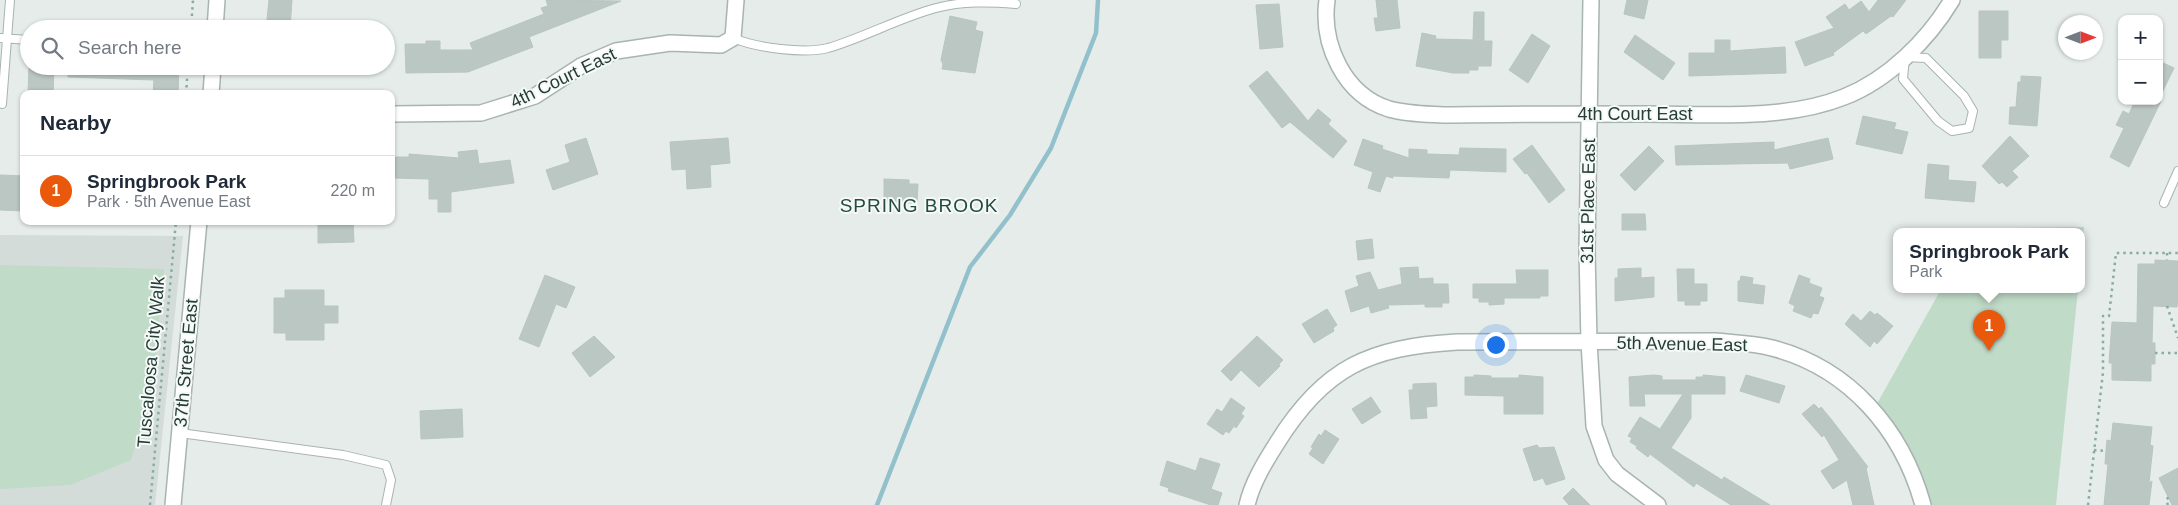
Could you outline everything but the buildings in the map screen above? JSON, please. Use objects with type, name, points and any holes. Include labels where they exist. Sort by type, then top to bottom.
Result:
[{"type":"street","points":[[216,20],[218,0]]},
{"type":"street","points":[[733,38],[736,0]]},
{"type":"street","name":"4th Court East","points":[[1327,0],[1326,22],[1329,40],[1340,66],[1356,90],[1371,101],[1406,112],[1443,115],[1719,114],[1792,111],[1811,107],[1828,103],[1862,89],[1906,57],[1938,21],[1952,0]]},
{"type":"street","name":"31st Place East","points":[[1591,0],[1589,342],[1594,426],[1598,444],[1606,460],[1617,474],[1658,505]]},
{"type":"street","name":"4th Court East","points":[[395,114],[481,113],[535,96],[581,66],[616,51],[652,44],[720,45],[733,38]]},
{"type":"street","points":[[211,90],[212,75]]},
{"type":"street","name":"37th Street East","points":[[173,505],[199,225]]},
{"type":"street","name":"5th Avenue East","points":[[1247,505],[1264,463],[1295,416],[1320,388],[1349,366],[1366,357],[1402,347],[1437,343],[1589,342],[1715,342],[1742,344],[1770,347],[1805,359],[1837,377],[1866,401],[1890,429],[1908,464],[1923,505]]},
{"type":"lane","points":[[2,104],[4,38],[10,0]]},
{"type":"lane","points":[[733,38],[749,45],[776,49],[826,48],[935,8],[959,3],[1016,4]]},
{"type":"lane","points":[[4,38],[20,39]]},
{"type":"lane","points":[[1906,57],[1926,58],[1964,96],[1973,112],[1969,128],[1952,131],[1938,121],[1903,79],[1906,57]]},
{"type":"lane","points":[[2164,202],[2178,171]]},
{"type":"lane","points":[[180,433],[343,455],[386,465],[391,480],[386,505]]},
{"type":"path","points":[[192,20],[193,0]]},
{"type":"path","points":[[186,90],[187,75]]},
{"type":"path","name":"Tuscaloosa City Walk","points":[[150,505],[176,225]]},
{"type":"path","points":[[2088,505],[2103,352],[2103,316],[2109,316],[2116,253],[2178,253]]},
{"type":"path","points":[[2167,253],[2167,260]]},
{"type":"path","points":[[2167,306],[2178,338]]},
{"type":"path","points":[[2103,352],[2109,352]]},
{"type":"path","points":[[2155,353],[2178,353]]},
{"type":"path","points":[[2094,450],[2106,452]]},
{"type":"path","points":[[2168,505],[2166,500],[2169,497]]},
{"type":"shaded area","points":[[0,235],[183,236],[155,505],[0,505]]},
{"type":"green space","points":[[2084,227],[2084,228],[2011,228]]},
{"type":"green space","points":[[0,265],[164,269],[152,392],[131,460],[70,485],[0,489]]},
{"type":"green space","points":[[1939,293],[2078,293],[2056,505],[1923,505],[1874,409]]},
{"type":"waterway","points":[[877,505],[970,267],[1010,215],[1051,148],[1096,33],[1098,0]]},
{"type":"place","name":"Springbrook Park","points":[[1989,351]]},
{"type":"district","name":"SPRING BROOK","points":[[919,205]]}]
